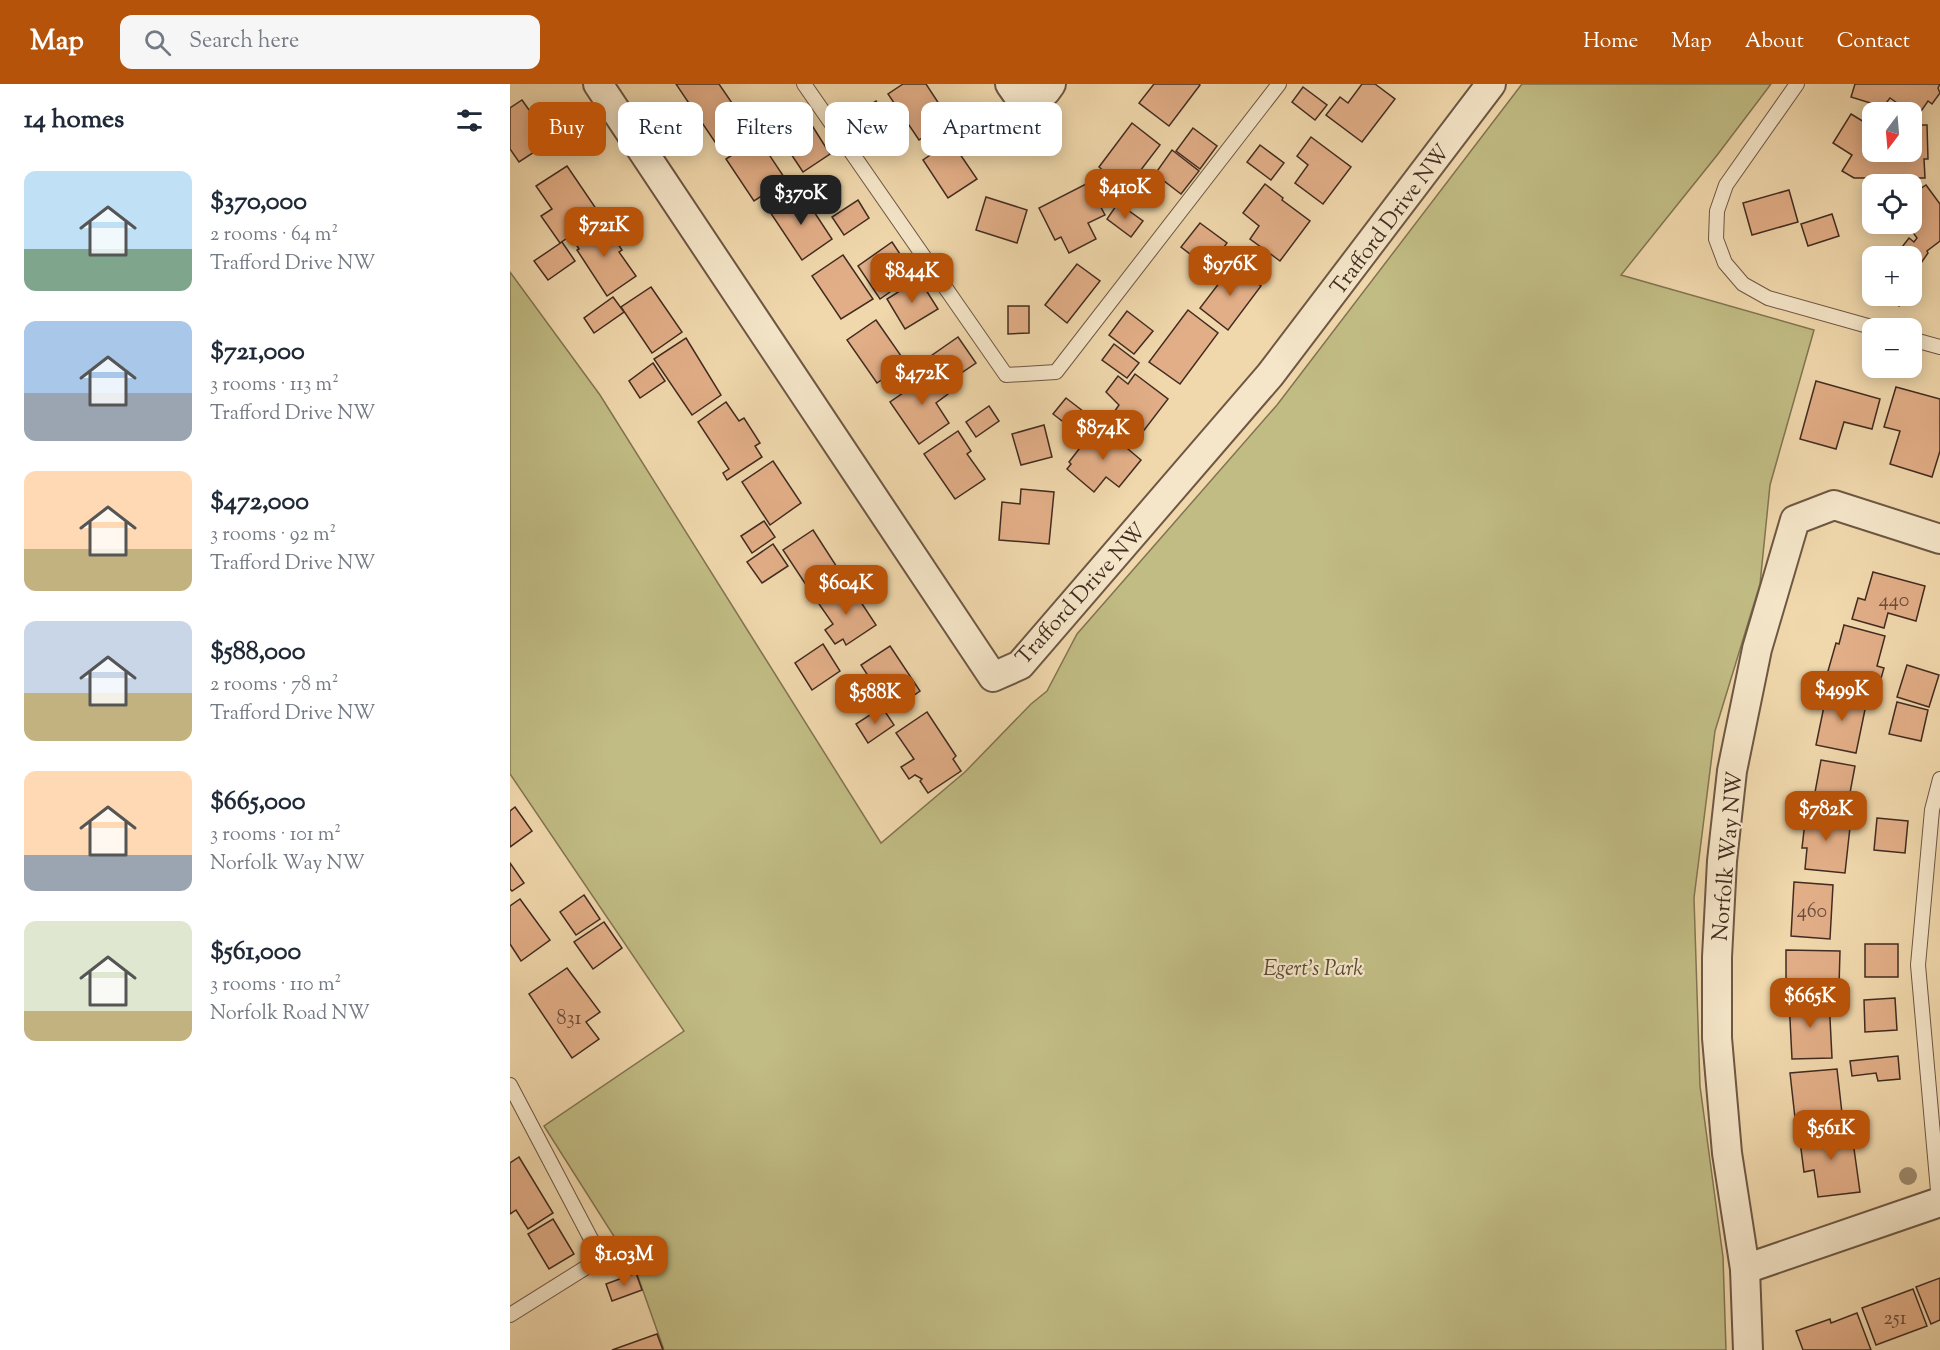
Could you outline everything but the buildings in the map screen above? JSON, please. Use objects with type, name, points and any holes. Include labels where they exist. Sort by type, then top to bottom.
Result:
[{"type":"street","name":"Trafford Drive NW","points":[[598,84],[993,677],[1020,665],[1270,375],[1491,84]]},
{"type":"street","points":[[1010,84],[1017,94],[1046,91],[1051,84]]},
{"type":"street","name":"Norfolk Way NW","points":[[1748,1350],[1745,1269],[1727,1153],[1717,1038],[1717,957],[1722,861],[1732,771],[1757,649],[1795,520],[1834,504],[1940,539]]},
{"type":"street","points":[[1745,1269],[1939,1202]]},
{"type":"lane","points":[[804,84],[1006,375],[1056,372],[1279,84]]},
{"type":"lane","points":[[1797,84],[1726,185],[1717,211],[1716,239],[1725,263],[1743,284],[1768,298],[1862,324]]},
{"type":"lane","points":[[1922,342],[1940,347]]},
{"type":"lane","points":[[1939,1202],[1918,965],[1932,810],[1940,779]]},
{"type":"lane","points":[[510,1085],[601,1258],[510,1315]]},
{"type":"green space","name":"Egert's Park","points":[[1522,84],[1771,84],[1621,275],[1814,330],[1770,485],[1760,584],[1715,731],[1694,898],[1700,1086],[1723,1257],[1726,1350],[664,1350],[636,1271],[544,1126],[684,1031],[510,774],[510,272],[600,395],[881,843],[965,772],[1031,704],[1047,691],[1077,634],[1277,405]]}]
